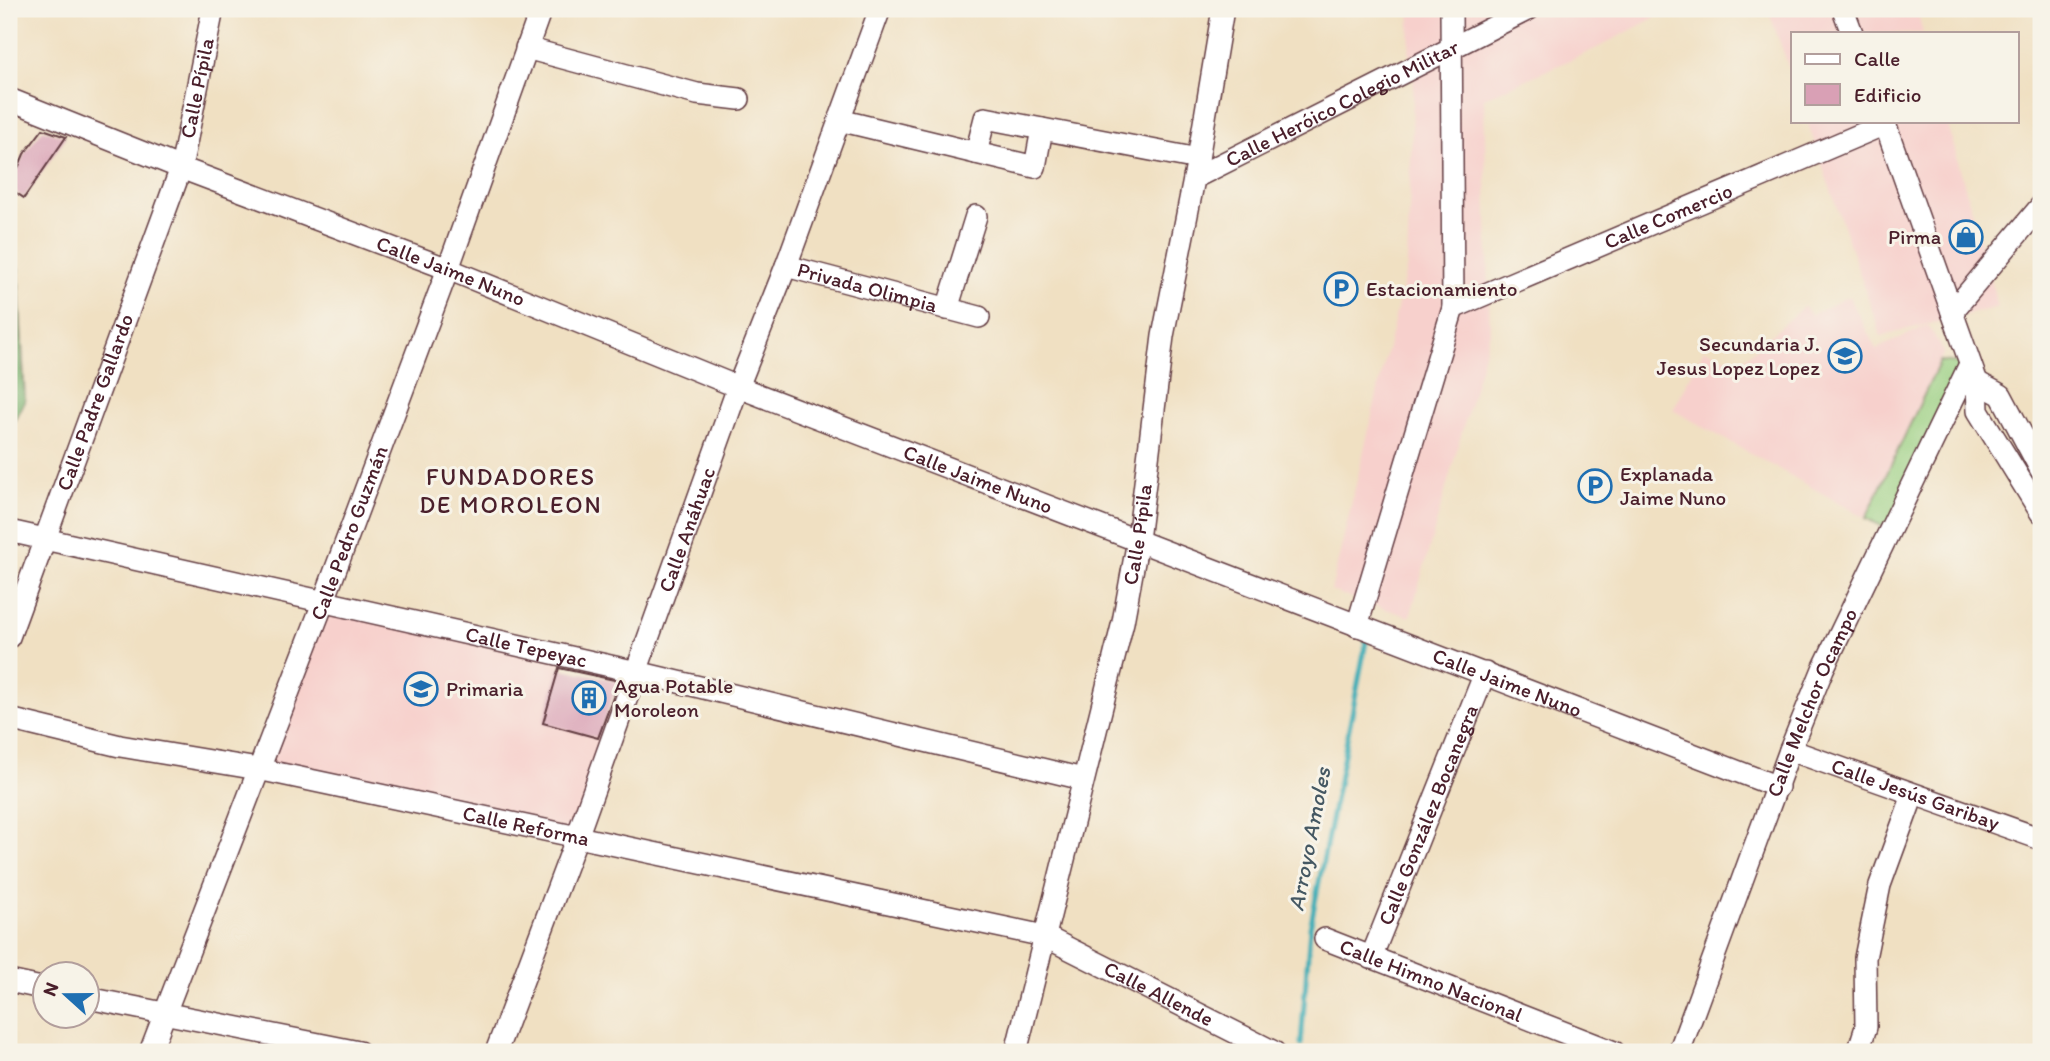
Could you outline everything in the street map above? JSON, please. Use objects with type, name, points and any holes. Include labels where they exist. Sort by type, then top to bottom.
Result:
[{"type":"street","name":"Calle Pípila","points":[[181,168],[213,9]]},
{"type":"street","name":"Calle Pedro Guzmán","points":[[150,1052],[323,603],[448,269],[541,9]]},
{"type":"street","name":"Calle Anáhuac","points":[[496,1052],[577,837],[738,387],[786,266],[880,9]]},
{"type":"street","name":"Calle Pípila","points":[[1016,1052],[1123,622],[1138,540],[1163,336],[1196,169],[1223,9]]},
{"type":"street","points":[[1357,626],[1453,308],[1451,9]]},
{"type":"street","name":"Calle Heróico Colegio Militar","points":[[1196,169],[1529,9]]},
{"type":"street","points":[[1843,9],[1852,32]]},
{"type":"street","points":[[526,48],[697,94],[739,99]]},
{"type":"street","name":"Calle Jaime Nuno","points":[[9,99],[181,168],[448,269],[738,387],[1778,786]]},
{"type":"street","points":[[976,153],[985,118],[1042,129],[1196,169]]},
{"type":"street","points":[[839,120],[1035,167],[1042,129]]},
{"type":"street","points":[[1884,122],[1974,373],[1978,411],[2041,513]]},
{"type":"street","name":"Calle Comercio","points":[[1453,308],[1884,122]]},
{"type":"street","name":"Calle Padre Gallardo","points":[[9,637],[181,168]]},
{"type":"street","points":[[1952,312],[2041,206]]},
{"type":"street","name":"Privada Olimpia","points":[[947,309],[976,216]]},
{"type":"street","name":"Privada Olimpia","points":[[786,266],[979,317]]},
{"type":"street","points":[[1974,373],[2001,395],[2041,470]]},
{"type":"street","name":"Calle Melchor Ocampo","points":[[1679,1052],[1790,750],[1823,668],[1974,373]]},
{"type":"street","name":"Calle Tepeyac","points":[[9,531],[637,672],[1083,779]]},
{"type":"street","name":"Calle González Bocanegra","points":[[1371,958],[1485,673]]},
{"type":"street","name":"Calle Reforma","points":[[9,719],[120,746],[258,769],[1044,936]]},
{"type":"street","name":"Calle Jesús Garibay","points":[[1790,750],[2041,839]]},
{"type":"street","points":[[1858,1052],[1866,1027],[1865,958],[1880,885],[1913,795]]},
{"type":"street","name":"Calle Allende","points":[[1044,936],[1274,1052]]},
{"type":"street","name":"Calle Himno Nacional","points":[[1325,939],[1614,1052]]},
{"type":"street","points":[[9,981],[32,986]]},
{"type":"street","points":[[102,1001],[359,1052]]},
{"type":"shaded area","points":[[1410,9],[1671,9],[1595,49],[1484,98],[1490,332],[1410,617],[1331,591],[1407,266],[1414,75],[1409,58]]},
{"type":"shaded area","points":[[1768,9],[1917,9],[1923,32],[1791,32],[1791,74]]},
{"type":"shaded area","points":[[1807,122],[1947,122],[1998,307],[1881,336]]},
{"type":"shaded area","points":[[1849,296],[1876,349],[1928,325],[1944,352],[1866,518],[1673,410],[1704,349],[1739,363],[1804,306],[1811,315]]},
{"type":"shaded area","name":"Primaria","points":[[323,603],[563,655],[543,723],[612,742],[577,837],[258,769]]},
{"type":"green space","points":[[9,259],[18,268],[25,401],[9,431]]},
{"type":"green space","points":[[1940,361],[1970,364],[1890,531],[1866,518]]},
{"type":"building","points":[[43,129],[66,137],[24,198],[9,188],[9,181],[24,154]]},
{"type":"building","name":"Agua Potable Moroleon","points":[[559,668],[619,681],[598,738],[543,723]]},
{"type":"waterway","name":"Arroyo Amoles","points":[[1301,1044],[1310,928],[1366,642]]},
{"type":"place","name":"Pirma","points":[[1966,237]]},
{"type":"place","name":"Estacionamiento","points":[[1341,289]]},
{"type":"place","name":"Secundaria J. Jesus Lopez Lopez","points":[[1845,356]]},
{"type":"place","name":"Explanada Jaime Nuno","points":[[1595,486]]},
{"type":"place","name":"Primaria","points":[[421,689]]},
{"type":"place","name":"Agua Potable Moroleon","points":[[589,698]]},
{"type":"district","name":"FUNDADORES DE MOROLEON","points":[[511,491]]}]
